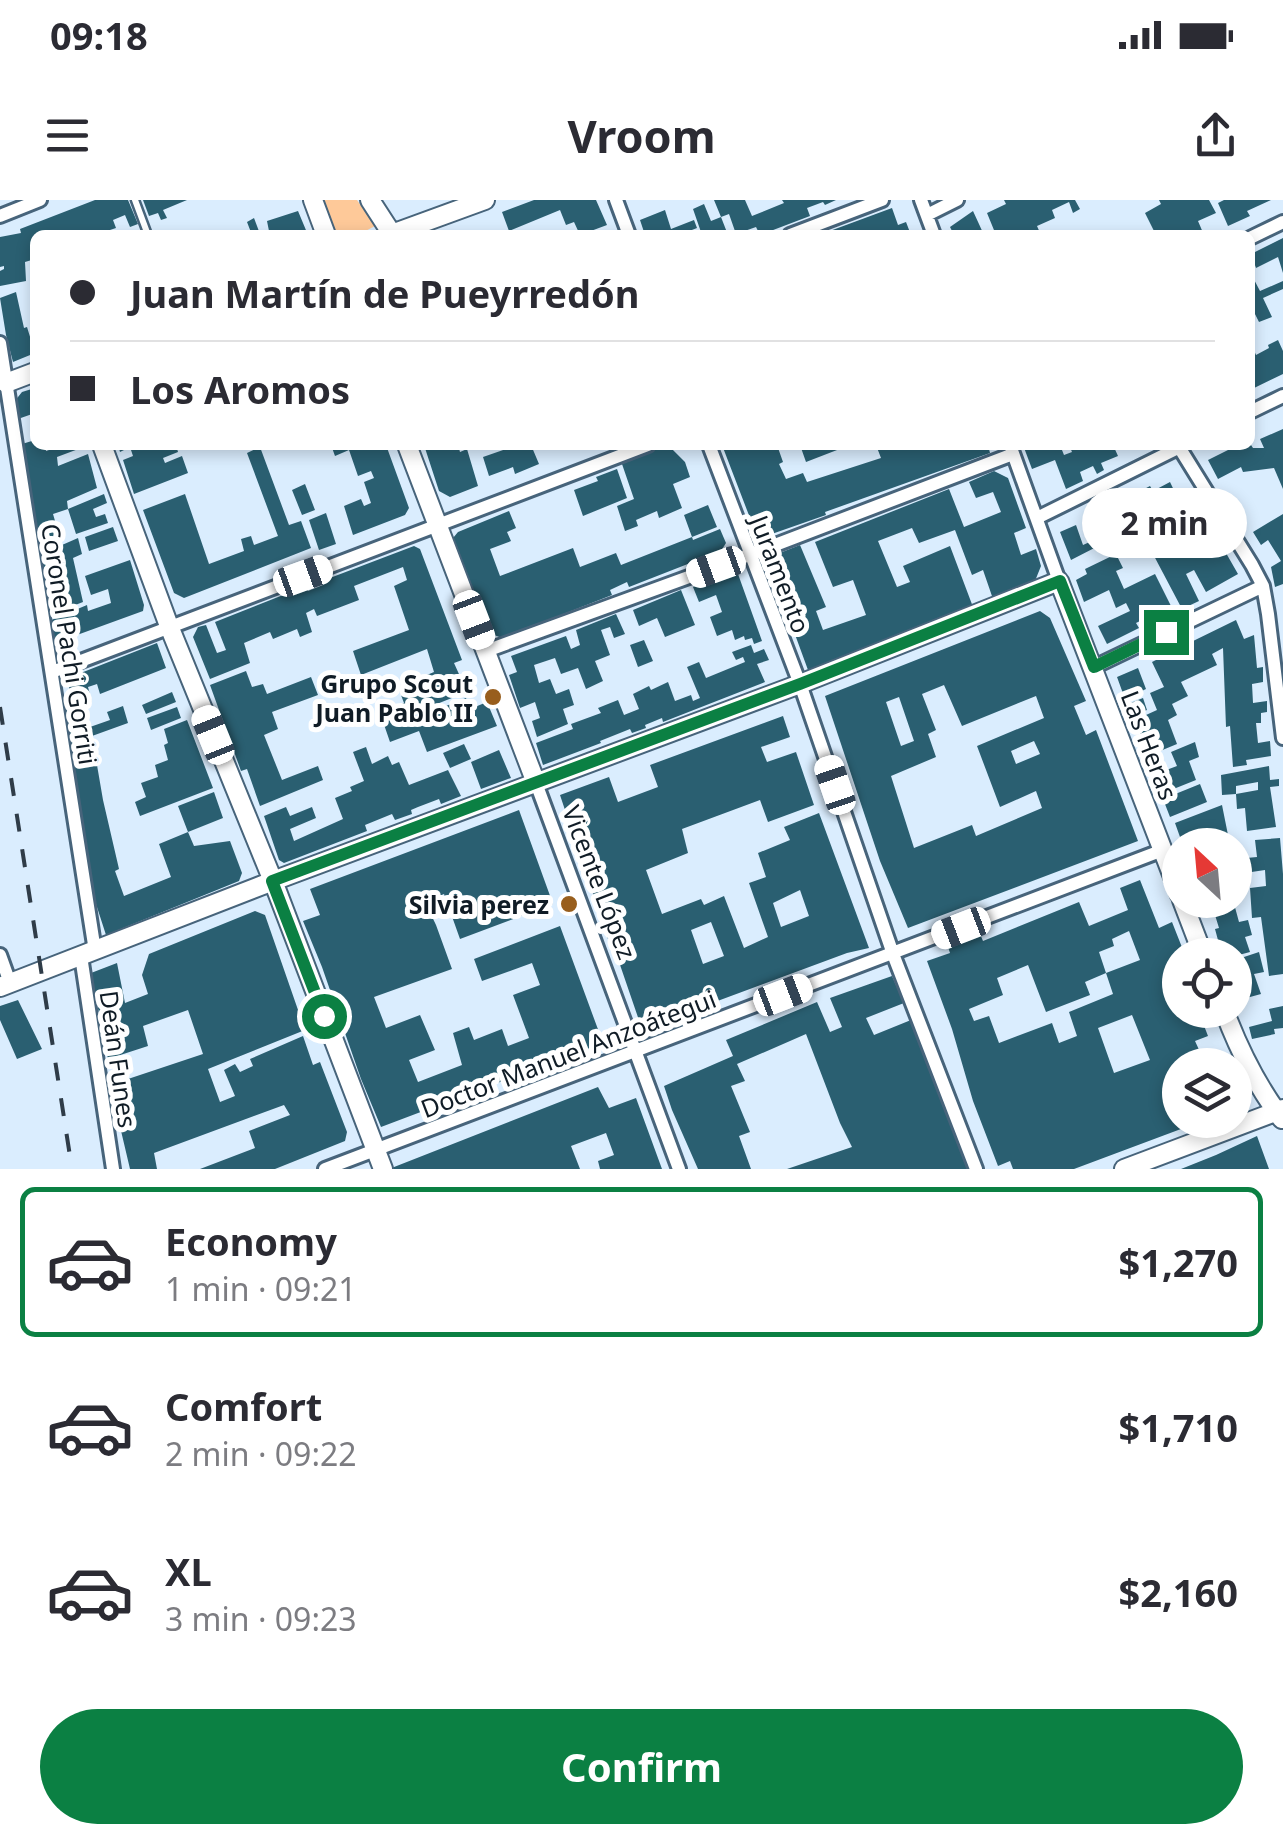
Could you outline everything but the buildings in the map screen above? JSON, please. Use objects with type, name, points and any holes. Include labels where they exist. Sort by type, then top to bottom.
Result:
[{"type":"street","points":[[0,216],[40,200]]},
{"type":"street","points":[[312,200],[324,230]]},
{"type":"street","points":[[370,200],[388,230]]},
{"type":"street","points":[[401,230],[485,200]]},
{"type":"street","points":[[616,200],[626,230]]},
{"type":"street","points":[[803,230],[882,200]]},
{"type":"street","points":[[922,200],[932,230]]},
{"type":"street","points":[[927,215],[957,200]]},
{"type":"street","points":[[1255,236],[1283,222]]},
{"type":"street","name":"Coronel Pachi Gorriti","points":[[0,343],[52,672],[88,954]]},
{"type":"street","points":[[6,383],[30,374]]},
{"type":"street","points":[[1255,410],[1283,396]]},
{"type":"street","points":[[104,450],[168,626],[383,1169]]},
{"type":"street","name":"Vicente López","points":[[409,450],[678,1169]]},
{"type":"street","points":[[52,672],[635,450]]},
{"type":"street","name":"Juramento","points":[[711,450],[976,1169]]},
{"type":"street","points":[[486,651],[749,555],[1011,450]]},
{"type":"street","name":"Las Heras","points":[[1011,450],[1162,847]]},
{"type":"street","points":[[1037,518],[1174,450]]},
{"type":"street","points":[[1184,450],[1263,586],[1283,738]]},
{"type":"street","points":[[0,955],[5,985],[800,684],[1060,581]]},
{"type":"street","points":[[1094,667],[1263,586]]},
{"type":"street","name":"Doctor Manuel Anzoátegui","points":[[324,1169],[1162,850]]},
{"type":"street","name":"Deán Funes","points":[[88,954],[113,1169]]},
{"type":"street","points":[[1124,1169],[1280,1113],[1240,1052],[1231,1028]]},
{"type":"lane","points":[[135,200],[146,230]]},
{"type":"shaded area","points":[[320,200],[357,200],[375,226],[367,230],[331,230]]},
{"type":"railway","points":[[0,707],[72,1169]]},
{"type":"place","name":"Grupo Scout Juan Pablo II","points":[[493,697]]},
{"type":"place","name":"Silvia perez","points":[[569,904]]},
{"type":"route","points":[[324,1016],[272,881],[800,684],[1060,581],[1094,667],[1166,632]]}]
